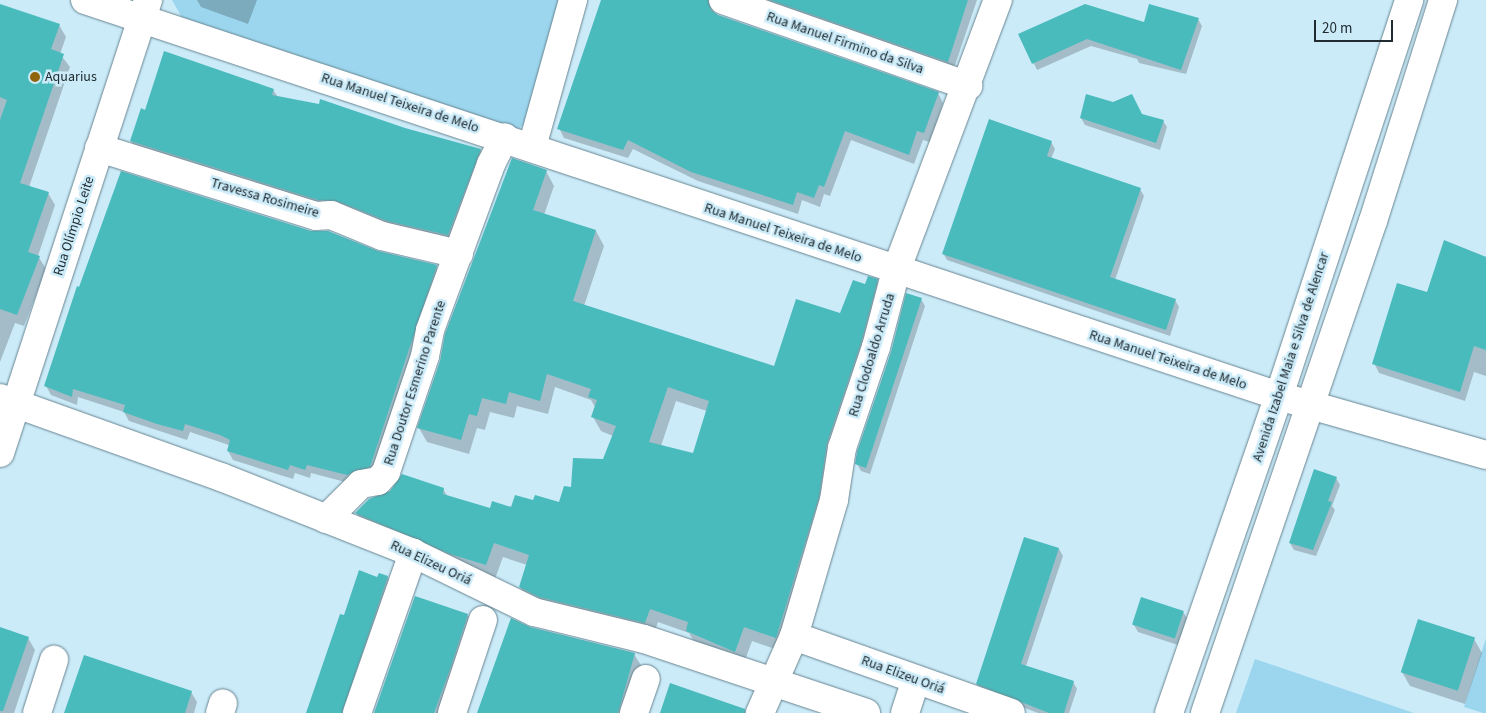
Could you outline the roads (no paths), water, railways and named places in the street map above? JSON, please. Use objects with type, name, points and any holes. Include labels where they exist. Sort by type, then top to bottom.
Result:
[{"type":"street","name":"Rua Manuel Teixeira de Melo","points":[[85,0],[144,9],[532,147],[896,271],[1279,396],[1486,455]]},
{"type":"street","points":[[532,147],[573,0]]},
{"type":"street","name":"Rua Manuel Firmino da Silva","points":[[723,0],[968,86]]},
{"type":"street","name":"Rua Clodoaldo Arruda","points":[[760,713],[772,681],[794,636],[834,500],[842,448],[876,347],[896,271],[968,86],[998,0]]},
{"type":"street","name":"Avenida Izabel Maia e Silva de Alencar","points":[[1169,713],[1279,396],[1409,0]]},
{"type":"street","points":[[1180,681],[1209,703],[1308,404],[1373,221],[1444,0]]},
{"type":"street","name":"Rua Olímpio Leite","points":[[0,453],[8,401],[99,148],[144,9]]},
{"type":"street","name":"Rua Doutor Esmerino Parente","points":[[326,520],[361,484],[378,482],[386,472],[425,356],[430,330],[460,254],[491,164],[505,137]]},
{"type":"street","name":"Travessa Rosimeire","points":[[99,148],[316,216],[331,215],[382,236],[460,254]]},
{"type":"street","points":[[1339,210],[1373,221]]},
{"type":"street","name":"Rua Elizeu Oriá","points":[[8,401],[413,553],[534,612],[644,639],[866,713]]},
{"type":"street","points":[[357,713],[413,553]]},
{"type":"street","points":[[452,713],[483,620]]},
{"type":"street","name":"Rua Elizeu Oriá","points":[[794,636],[1011,713]]},
{"type":"street","points":[[37,713],[54,660]]},
{"type":"street","points":[[634,713],[646,679]]},
{"type":"street","points":[[905,713],[916,680]]},
{"type":"place","name":"Aquarius","points":[[35,77]]}]
